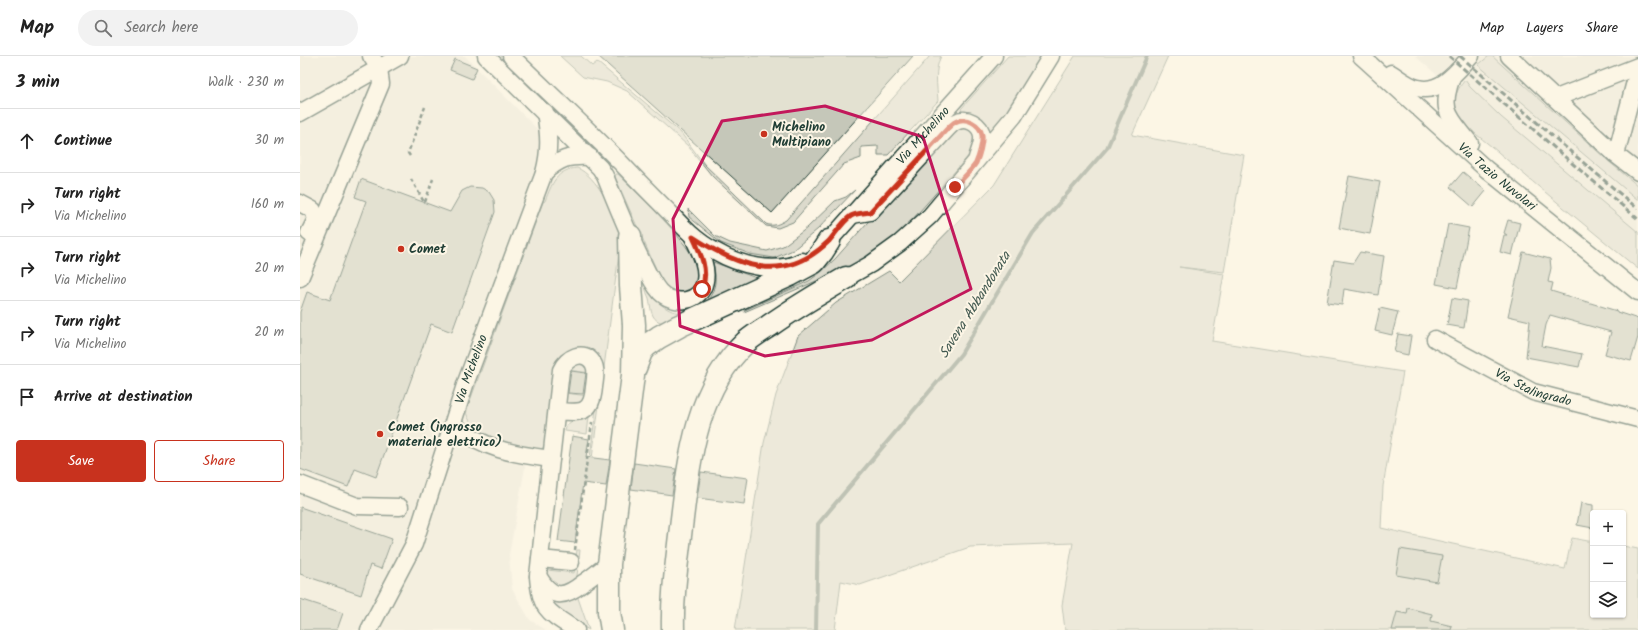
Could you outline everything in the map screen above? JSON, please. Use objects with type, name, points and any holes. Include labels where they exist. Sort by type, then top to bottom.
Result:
[{"type":"highway","points":[[612,630],[609,612],[609,564],[633,375],[634,338],[630,236]]},
{"type":"highway","points":[[633,375],[641,352],[646,346],[659,337],[679,326],[790,275],[814,262],[829,241]]},
{"type":"highway","points":[[673,630],[674,581],[687,480],[698,424],[704,404],[725,368],[746,342],[784,315],[846,278]]},
{"type":"street","points":[[300,113],[375,62],[400,56]]},
{"type":"street","points":[[486,56],[545,112],[600,168],[605,176],[630,236],[652,282],[661,293],[678,302],[697,296],[705,281],[705,270],[702,255],[693,237]]},
{"type":"street","name":"Via Michelino","points":[[511,56],[596,138],[693,237],[715,251],[734,260],[766,267],[788,266],[798,263],[812,255],[829,241],[994,56]]},
{"type":"street","name":"Via Michelino","points":[[846,278],[877,260],[900,243],[930,216],[1014,116],[1050,56]]},
{"type":"street","points":[[1361,56],[1418,88],[1433,88],[1452,76],[1471,56]]},
{"type":"street","name":"Via Tazio Nuvolari","points":[[1361,56],[1486,169],[1638,292]]},
{"type":"street","points":[[1509,56],[1616,155],[1638,172]]},
{"type":"street","points":[[300,278],[381,84],[375,62]]},
{"type":"street","points":[[1556,98],[1638,66]]},
{"type":"street","points":[[1616,155],[1638,70]]},
{"type":"street","points":[[1452,76],[1448,92],[1448,113],[1451,120],[1474,149],[1486,169]]},
{"type":"street","name":"Via Michelino","points":[[369,630],[414,544],[466,382],[544,172],[549,146],[545,112]]},
{"type":"street","name":"Via Michelino","points":[[852,216],[870,212],[956,121],[966,120],[975,123],[980,129],[982,136],[981,145],[976,163]]},
{"type":"street","points":[[544,172],[555,162],[563,159],[590,157]]},
{"type":"street","points":[[300,202],[313,210],[316,219],[300,255]]},
{"type":"street","name":"Via Stalingrado","points":[[1435,339],[1533,392],[1638,419]]},
{"type":"street","points":[[558,411],[571,412],[585,410],[590,406],[593,399],[595,372],[594,364],[589,358],[583,355],[576,356],[564,363],[561,370],[558,411],[538,576],[539,593],[543,604],[550,613],[576,630]]},
{"type":"street","points":[[453,425],[468,436],[499,450],[551,459]]},
{"type":"street","points":[[300,484],[357,506],[400,507]]},
{"type":"street","points":[[540,559],[571,562]]},
{"type":"street","points":[[538,576],[544,586],[552,592],[558,595],[564,595],[572,592],[609,564]]},
{"type":"path","points":[[410,156],[408,153],[425,107]]},
{"type":"path","points":[[411,179],[424,202],[433,179]]},
{"type":"path","points":[[571,562],[574,556],[593,416],[590,406]]},
{"type":"highlighted area","points":[[825,106],[923,137],[971,289],[872,340],[765,356],[680,326],[673,219],[722,121]]},
{"type":"shaded area","points":[[300,56],[465,56],[539,131],[551,178],[572,178],[541,380],[509,555],[512,589],[530,620],[546,630],[300,630]]},
{"type":"shaded area","points":[[560,56],[581,56],[592,66],[597,62],[681,133],[704,164],[766,224],[774,225],[786,220],[930,56],[941,56],[937,67],[938,101],[888,155],[878,155],[878,146],[861,147],[861,158],[844,164],[793,222],[778,228],[766,226],[712,176],[688,146],[627,91],[607,82],[583,77]]},
{"type":"shaded area","points":[[1008,56],[1043,56],[1021,94],[991,132],[978,119],[962,112],[961,109]]},
{"type":"shaded area","points":[[1075,56],[1168,56],[1132,135],[1244,155],[1224,272],[1179,267],[1224,274],[1212,341],[1403,372],[1383,486],[1381,528],[1565,569],[1572,538],[1590,541],[1590,618],[1626,618],[1626,547],[1638,549],[1638,630],[1065,630],[1062,605],[1073,543],[970,547],[860,585],[841,581],[835,630],[735,630],[764,443],[776,395],[798,336],[836,303],[889,271],[899,281],[994,185]]},
{"type":"shaded area","points":[[1415,56],[1638,56],[1638,269],[1467,126],[1456,108],[1457,90],[1465,79],[1450,67],[1443,76],[1437,75]]},
{"type":"shaded area","points":[[1489,56],[1492,56],[1638,186],[1638,200],[1478,65]]},
{"type":"shaded area","points":[[1465,80],[1470,87],[1501,117],[1638,232],[1638,269],[1466,125],[1459,115],[1455,100],[1459,88]]},
{"type":"shaded area","points":[[957,128],[966,128],[971,131],[976,139],[971,153],[899,234],[849,267],[744,312],[745,310],[809,281],[821,272],[835,259],[883,205]]},
{"type":"shaded area","points":[[577,168],[584,172],[598,187],[610,207],[617,227],[619,240],[619,253],[591,466],[589,466],[600,376],[575,351],[546,445],[542,449],[530,450],[509,445],[487,435],[471,422],[467,415],[467,409],[543,202],[545,201],[559,175],[570,169]]},
{"type":"shaded area","points":[[616,174],[618,174],[653,209],[680,238],[698,266],[700,277],[699,283],[685,295],[668,290],[662,282],[615,177]]},
{"type":"shaded area","points":[[855,190],[818,229],[793,250],[774,258],[750,254],[721,243],[689,217],[688,209],[715,236],[730,243],[767,251],[783,246],[807,228],[835,201],[846,197]]},
{"type":"shaded area","points":[[713,262],[759,279],[760,281],[726,299],[679,319],[660,322],[654,318],[645,287],[664,307],[672,311],[687,312],[694,310],[705,303],[713,290],[715,278]]},
{"type":"shaded area","points":[[583,360],[591,373],[567,370]]},
{"type":"shaded area","points":[[565,393],[588,396],[586,403],[571,407],[565,402]]},
{"type":"shaded area","points":[[589,417],[587,434],[565,431],[568,424],[571,422]]},
{"type":"shaded area","points":[[577,550],[580,550],[577,576],[574,584],[564,591],[547,581],[547,570],[574,573]]},
{"type":"shaded area","points":[[544,593],[577,595],[589,630],[557,611]]},
{"type":"building","name":"Michelino Multipiano","points":[[598,56],[913,56],[772,213]]},
{"type":"building","points":[[455,59],[477,68],[472,79],[450,70]]},
{"type":"building","points":[[1463,172],[1486,191],[1473,207],[1450,187]]},
{"type":"building","points":[[1349,176],[1380,182],[1370,234],[1339,228]]},
{"type":"building","points":[[361,179],[450,212],[462,191],[470,187],[482,188],[489,192],[494,200],[495,212],[452,332],[431,324],[376,477],[355,469],[348,487],[300,469],[300,312],[307,292],[330,300],[366,201],[355,197]]},
{"type":"building","points":[[1508,220],[1520,223],[1512,255],[1500,252],[1504,235],[1507,235],[1504,233]]},
{"type":"building","points":[[1448,224],[1469,228],[1457,288],[1436,284]]},
{"type":"building","points":[[1360,252],[1384,256],[1378,295],[1344,289],[1342,305],[1327,303],[1334,260],[1353,263]]},
{"type":"building","points":[[1523,252],[1550,259],[1551,268],[1548,282],[1553,283],[1551,291],[1638,319],[1638,337],[1631,361],[1605,354],[1611,332],[1550,315],[1546,325],[1542,346],[1582,354],[1579,367],[1526,357],[1530,321],[1508,316]]},
{"type":"building","points":[[1452,298],[1468,301],[1464,328],[1447,325]]},
{"type":"building","points":[[1380,308],[1398,312],[1392,335],[1375,331]]},
{"type":"building","points":[[1398,334],[1411,336],[1408,355],[1394,352]]},
{"type":"building","points":[[571,371],[586,373],[583,394],[568,393]]},
{"type":"building","points":[[572,436],[589,439],[586,457],[610,460],[606,486],[583,483],[575,543],[558,541]]},
{"type":"building","points":[[634,463],[676,469],[672,495],[631,489]]},
{"type":"building","points":[[701,472],[748,478],[744,504],[697,498]]},
{"type":"building","points":[[1581,503],[1593,505],[1593,510],[1590,510],[1590,527],[1577,525]]},
{"type":"building","points":[[300,507],[392,539],[381,569],[370,565],[361,595],[300,574]]},
{"type":"building","points":[[1400,549],[1442,556],[1437,582],[1396,575]]},
{"type":"building","points":[[300,599],[343,613],[337,630],[300,630]]},
{"type":"building","points":[[1408,608],[1432,614],[1431,621],[1452,626],[1451,630],[1392,630],[1397,612],[1407,614]]},
{"type":"waterway","name":"Savena Abbandonata","points":[[816,630],[818,524],[961,354],[1033,233],[1107,148],[1147,56]]},
{"type":"railway","points":[[1449,56],[1638,219]]},
{"type":"railway","points":[[1460,56],[1638,209]]},
{"type":"place","name":"Michelino Multipiano","points":[[764,134]]},
{"type":"place","name":"Comet","points":[[401,249]]},
{"type":"place","name":"Comet (ingrosso materiale elettrico)","points":[[380,434]]},
{"type":"route","points":[[702,289],[705,281],[705,270],[702,255],[693,237],[715,251],[734,260],[754,266],[778,267],[798,263],[812,255],[829,241],[852,216],[870,212],[948,128],[956,121],[966,120],[975,123],[980,129],[982,136],[981,145],[976,163],[955,187]]}]
